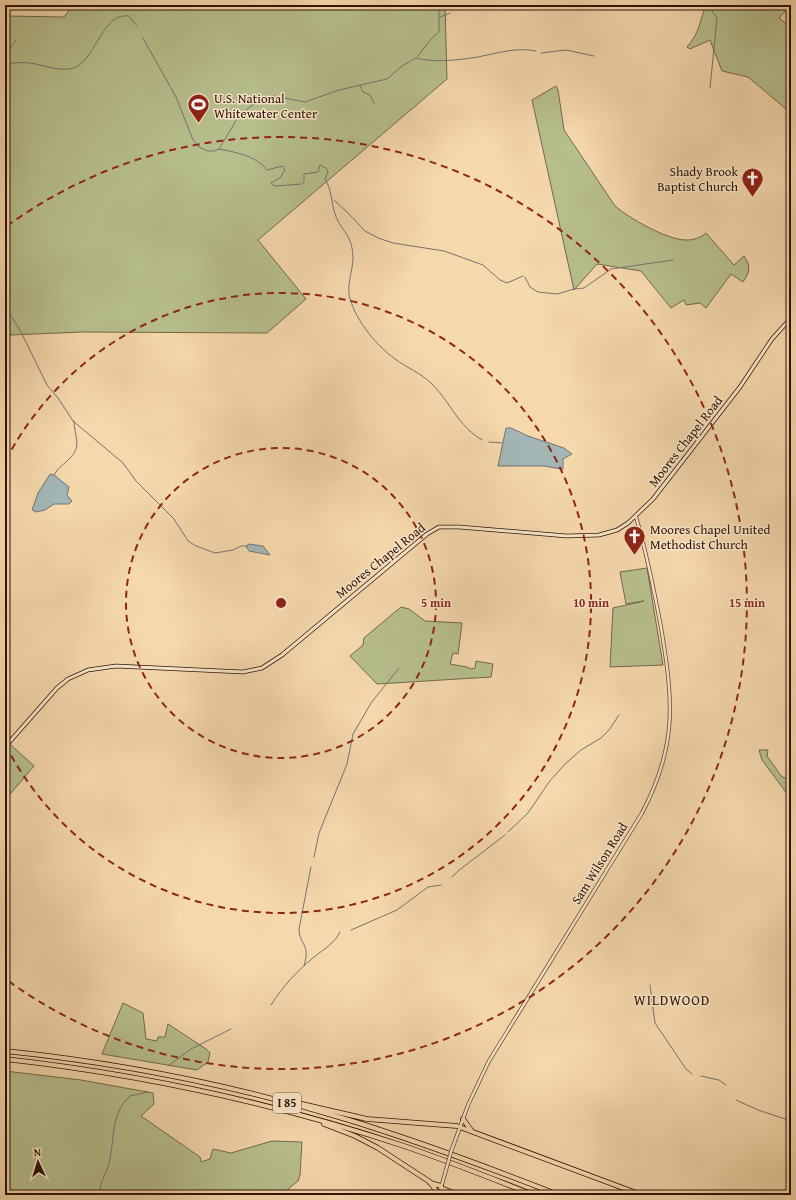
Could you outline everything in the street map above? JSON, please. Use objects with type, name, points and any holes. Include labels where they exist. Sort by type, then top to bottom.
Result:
[{"type":"highway","name":"I 85","points":[[5,1051],[124,1068],[267,1098],[347,1119],[399,1136],[559,1195]]},
{"type":"highway","name":"I 85","points":[[5,1059],[160,1082],[309,1117],[436,1157],[534,1195]]},
{"type":"highway","points":[[267,1098],[300,1103],[367,1119],[396,1122],[448,1124],[460,1127],[642,1195]]},
{"type":"highway","points":[[309,1117],[370,1143],[430,1182],[459,1195]]},
{"type":"highway","points":[[463,1119],[469,1128],[479,1134]]},
{"type":"highway","points":[[430,1182],[439,1195]]},
{"type":"highway","points":[[524,1182],[565,1195]]},
{"type":"main road","name":"Moores Chapel Road","points":[[5,747],[57,688],[68,679],[88,670],[119,666],[243,672],[265,666],[282,655],[436,528],[447,526],[567,536],[592,536],[617,530],[636,517],[653,499],[740,387],[772,339],[791,318]]},
{"type":"street","name":"Sam Wilson Road","points":[[439,1195],[451,1152],[460,1127],[489,1060],[642,813],[652,793],[663,761],[670,714],[668,674],[650,566],[636,517]]},
{"type":"green space","name":"U.S. National Whitewater Center","points":[[73,5],[445,5],[447,79],[258,240],[306,299],[267,333],[82,332],[11,335],[5,333],[5,16],[64,17]]},
{"type":"green space","points":[[700,5],[791,5],[779,18],[791,28],[791,107],[786,109],[748,77],[722,71],[710,40],[690,49],[687,47],[696,34],[701,20],[704,10]]},
{"type":"green space","points":[[556,86],[558,90],[564,130],[615,206],[649,228],[678,239],[694,239],[706,233],[734,265],[744,256],[748,263],[749,269],[743,282],[731,274],[706,308],[700,303],[686,305],[684,300],[671,308],[641,271],[597,264],[574,290],[532,100]]},
{"type":"green space","points":[[647,568],[663,665],[610,667],[613,608],[644,601],[626,604],[620,572]]},
{"type":"green space","points":[[401,607],[409,609],[425,621],[462,623],[458,654],[453,653],[450,664],[471,669],[475,668],[476,661],[493,664],[491,677],[377,684],[350,656],[363,645],[364,638]]},
{"type":"green space","points":[[11,745],[34,766],[5,800],[5,752]]},
{"type":"green space","points":[[759,750],[768,750],[767,756],[782,777],[791,779],[791,799],[762,760]]},
{"type":"green space","points":[[123,1003],[143,1013],[146,1039],[157,1041],[158,1037],[165,1037],[168,1024],[206,1049],[210,1053],[208,1062],[197,1070],[102,1054]]},
{"type":"green space","points":[[5,1071],[81,1080],[153,1093],[154,1104],[141,1116],[200,1157],[201,1162],[210,1159],[213,1149],[231,1153],[272,1141],[302,1142],[300,1175],[298,1181],[281,1195],[5,1195]]},
{"type":"shaded area","points":[[506,428],[511,428],[528,436],[564,448],[572,454],[563,459],[563,469],[544,466],[498,466]]},
{"type":"shaded area","points":[[50,474],[54,475],[69,487],[67,495],[72,501],[69,504],[54,504],[45,510],[36,512],[32,510],[38,493]]},
{"type":"shaded area","points":[[249,544],[263,546],[270,555],[249,551],[246,546]]},
{"type":"waterway","points":[[417,57],[432,38],[439,32],[439,5]]},
{"type":"waterway","points":[[708,5],[717,18],[710,88]]},
{"type":"waterway","points":[[439,9],[449,9],[452,6]]},
{"type":"waterway","points":[[440,17],[450,13]]},
{"type":"waterway","points":[[5,64],[30,63],[59,69],[71,69],[83,61],[106,27],[113,21],[120,17],[129,16],[137,26]]},
{"type":"waterway","points":[[143,38],[176,97],[193,140],[199,147],[208,151],[219,149],[237,119],[251,106],[265,97],[274,96],[305,102],[339,90],[387,79],[402,66],[416,58],[423,60],[447,60],[478,57],[514,50],[536,51]]},
{"type":"waterway","points":[[5,54],[16,40]]},
{"type":"waterway","points":[[541,53],[566,50],[594,56]]},
{"type":"waterway","points":[[360,86],[363,92],[370,95],[374,103]]},
{"type":"waterway","points":[[219,149],[239,153],[252,158],[258,161],[267,170],[282,166],[285,170],[280,178],[271,183],[274,186],[302,184],[304,182],[304,174],[318,172],[320,165],[326,168],[328,172],[325,179],[329,187],[335,214],[351,243],[353,262],[349,283],[349,294],[357,316],[374,340],[381,347],[395,359],[432,384],[466,428],[482,440]]},
{"type":"waterway","points":[[334,200],[365,231],[378,238],[393,243],[444,251],[483,265],[500,280],[507,283],[523,276]]},
{"type":"waterway","points":[[525,277],[530,287],[538,292],[557,294],[584,288],[611,269],[673,260]]},
{"type":"waterway","points":[[5,306],[21,332],[47,385],[58,398],[73,421],[123,463],[136,481],[174,519],[188,541],[196,546],[215,553],[246,546]]},
{"type":"waterway","points":[[54,475],[71,457],[76,449],[77,441],[74,421]]},
{"type":"waterway","points":[[489,442],[502,443]]},
{"type":"waterway","points":[[314,857],[319,833],[347,764],[353,734],[371,703],[399,668]]},
{"type":"waterway","points":[[508,832],[528,813],[549,782],[565,764],[581,750],[601,738],[609,730],[619,715]]},
{"type":"waterway","points":[[452,877],[505,835]]},
{"type":"waterway","points":[[304,966],[306,953],[299,929],[311,867]]},
{"type":"waterway","points":[[351,930],[397,910],[428,887],[441,885]]},
{"type":"waterway","points":[[271,1005],[285,985],[314,957],[332,943],[340,932]]},
{"type":"waterway","points":[[650,985],[655,1023],[686,1069],[692,1074]]},
{"type":"waterway","points":[[168,1066],[191,1049],[231,1029]]},
{"type":"waterway","points":[[701,1076],[719,1080],[726,1085]]},
{"type":"waterway","points":[[100,1195],[102,1182],[109,1163],[114,1128],[119,1111],[130,1096],[148,1092]]},
{"type":"waterway","points":[[736,1100],[758,1110],[791,1121]]},
{"type":"place","name":"U.S. National Whitewater Center","points":[[199,124]]},
{"type":"place","name":"Shady Brook Baptist Church","points":[[753,198]]},
{"type":"place","name":"Moores Chapel United Methodist Church","points":[[634,556]]},
{"type":"district","name":"WILDWOOD","points":[[672,1000]]}]
